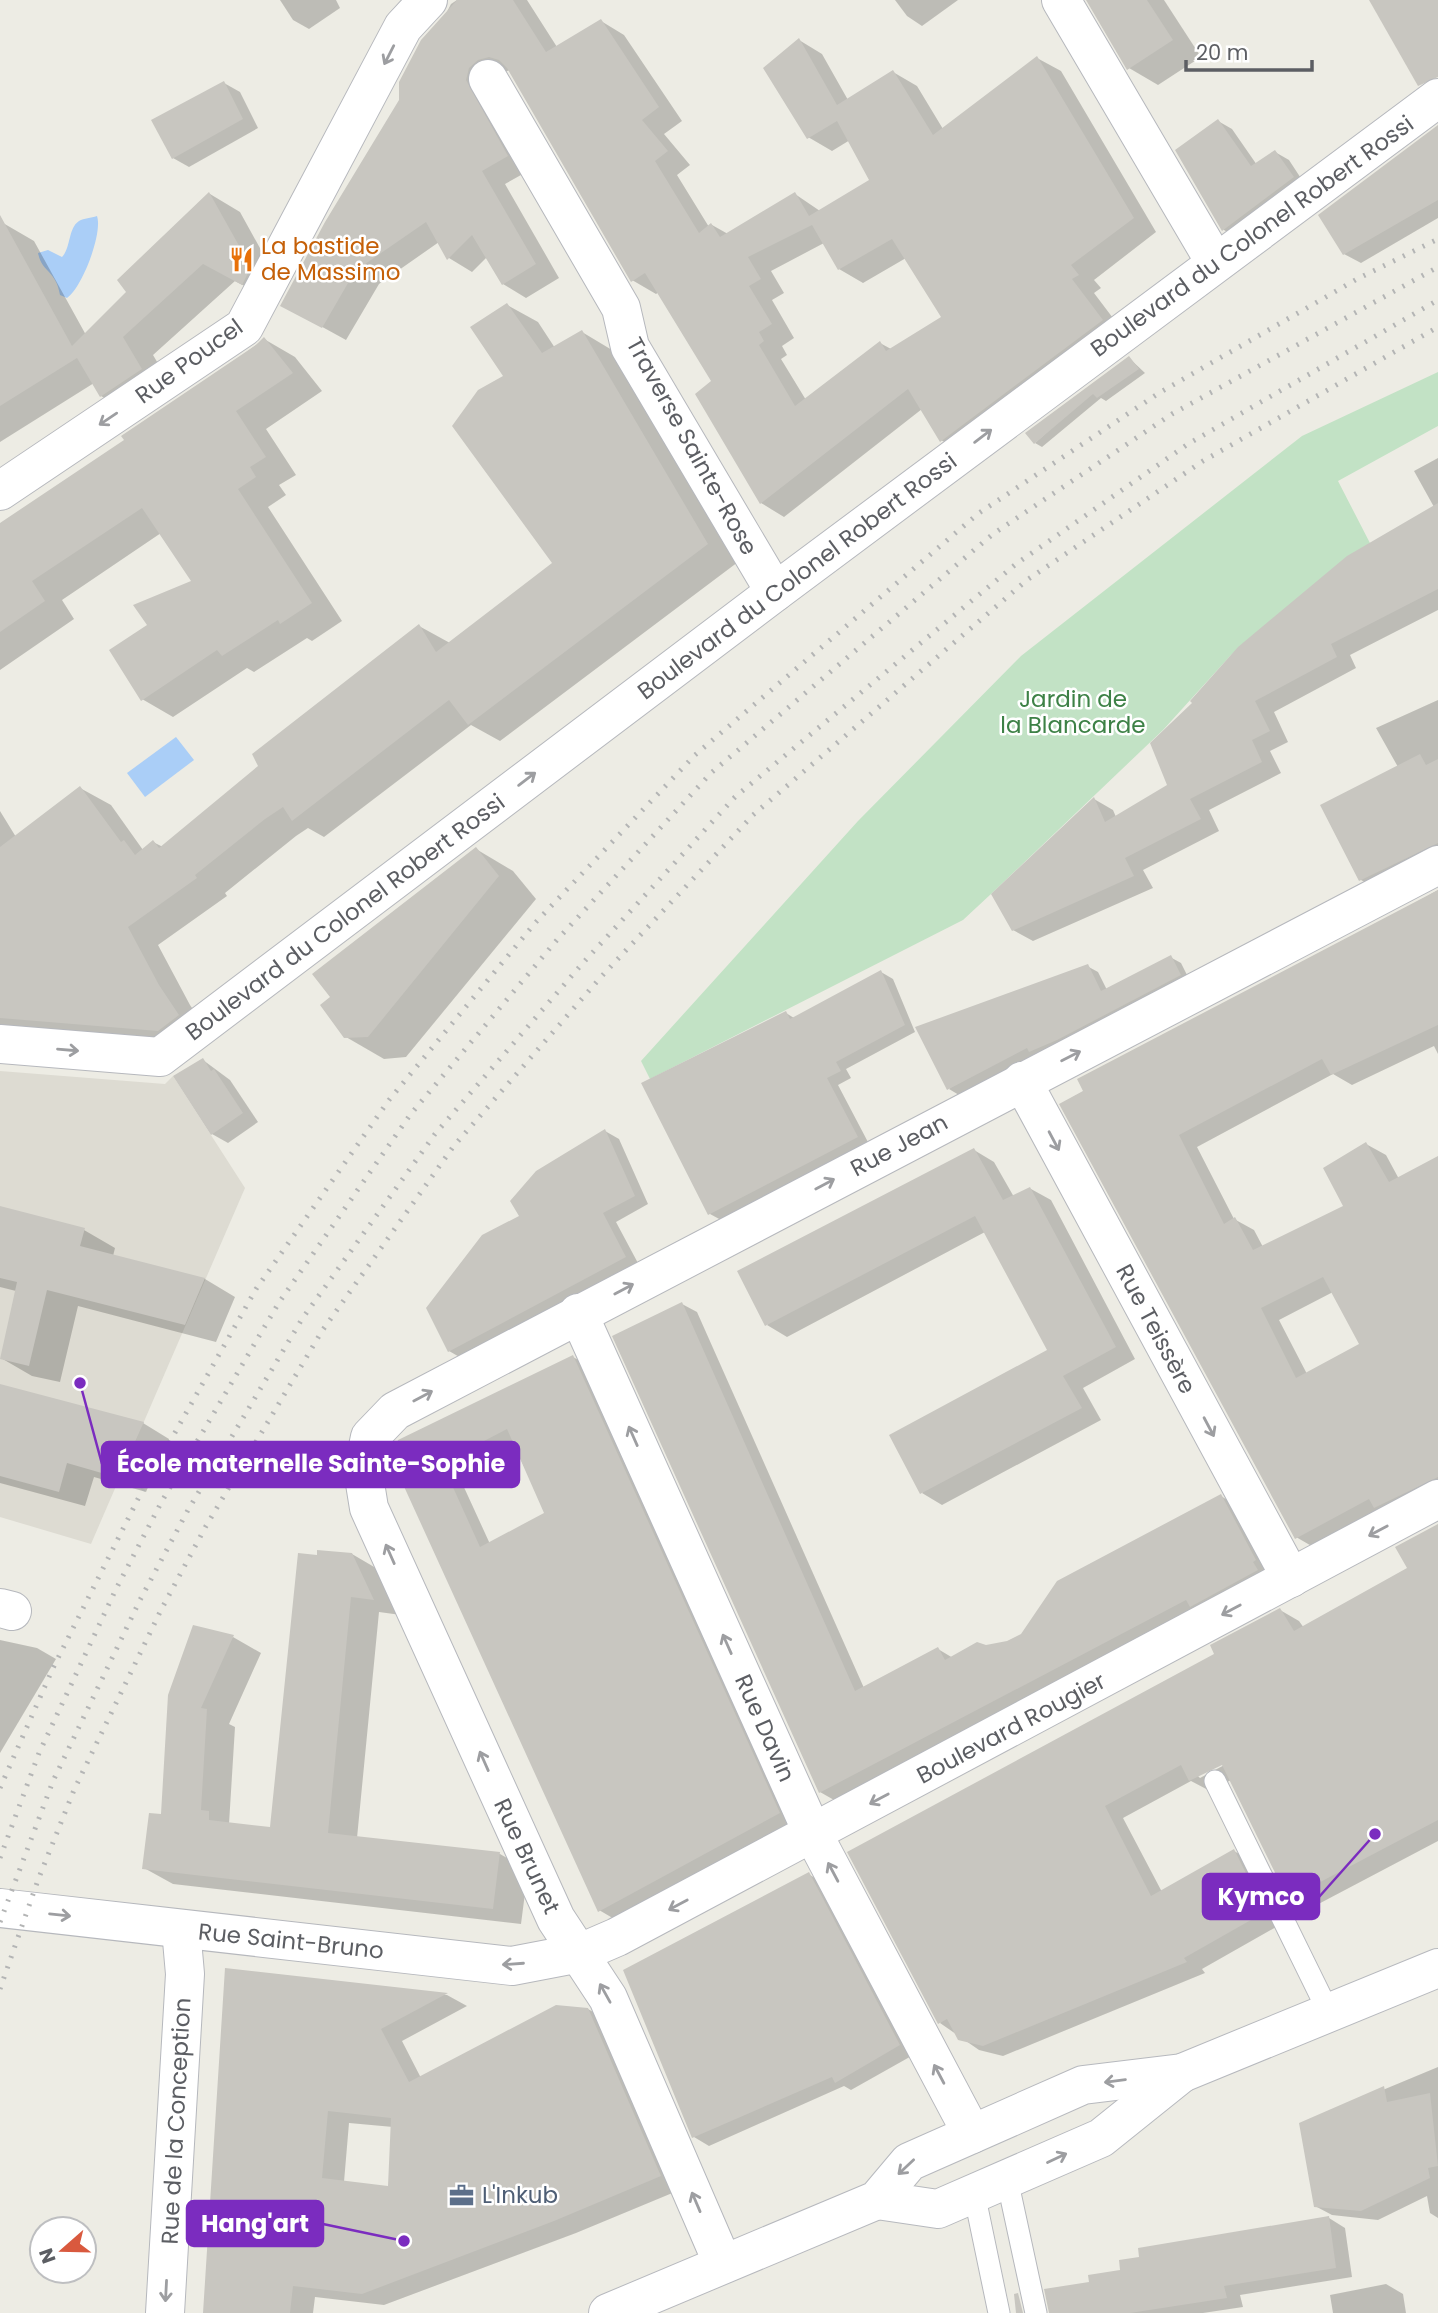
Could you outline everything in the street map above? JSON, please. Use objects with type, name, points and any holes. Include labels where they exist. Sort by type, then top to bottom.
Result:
[{"type":"street","name":"Rue Poucel","points":[[0,492],[244,327],[403,27],[428,0]]},
{"type":"street","points":[[1061,0],[1214,262]]},
{"type":"street","name":"Traverse Sainte-Rose","points":[[488,79],[621,308],[630,347],[775,592]]},
{"type":"street","name":"Boulevard du Colonel Robert Rossi","points":[[0,1044],[160,1057],[1214,262],[1438,98]]},
{"type":"street","name":"Rue Jean","points":[[370,1437],[395,1411],[1438,865]]},
{"type":"street","name":"Rue Teissère","points":[[1021,1081],[1291,1578]]},
{"type":"street","name":"Rue Davin","points":[[578,1313],[813,1834],[971,2134]]},
{"type":"street","name":"Rue Brunet","points":[[370,1437],[363,1471],[369,1508],[556,1919],[608,1998],[723,2264]]},
{"type":"street","name":"Boulevard Rougier","points":[[580,1952],[813,1834],[1438,1499]]},
{"type":"street","name":"Rue Saint-Bruno","points":[[0,1908],[512,1966],[580,1952]]},
{"type":"street","name":"Rue de la Conception","points":[[165,2313],[185,1974],[181,1929]]},
{"type":"street","points":[[608,2313],[877,2200],[909,2162],[1083,2085],[1182,2073],[1438,1968]]},
{"type":"street","points":[[877,2200],[938,2209],[1101,2138],[1182,2073]]},
{"type":"lane","points":[[1215,1781],[1329,2012]]},
{"type":"lane","points":[[991,2186],[999,2313]]},
{"type":"lane","points":[[991,2186],[1036,2313]]},
{"type":"shaded area","points":[[0,1071],[165,1084],[173,1076],[245,1188],[91,1544],[0,1517]]},
{"type":"green space","name":"Jardin de la Blancarde","points":[[1438,372],[1438,426],[1338,481],[1372,547],[1336,566],[1231,655],[1163,730],[963,920],[650,1079],[641,1061],[858,821],[1021,656],[1302,436]]},
{"type":"water","points":[[97,216],[97,235],[90,260],[79,283],[67,298],[60,295],[38,253],[48,250],[62,257],[75,224]]},
{"type":"water","points":[[176,737],[194,760],[145,797],[127,773]]},
{"type":"building","points":[[457,0],[513,0],[546,52],[601,19],[659,107],[642,120],[668,151],[655,161],[699,233],[711,223],[720,237],[795,192],[809,216],[869,180],[837,121],[807,139],[763,68],[799,38],[837,105],[893,70],[933,135],[1037,56],[1134,218],[1071,265],[1079,275],[1072,279],[1103,320],[940,442],[908,389],[760,504],[695,394],[711,381],[645,273],[631,282],[507,68],[499,60],[489,57],[478,60],[469,68],[466,80],[508,156],[482,171],[536,264],[502,285],[472,235],[447,260],[426,222],[355,271],[322,328],[280,306],[325,222],[399,100],[399,82],[421,40]],"holes":[[[812,225],[838,270],[892,239],[941,317],[886,351],[880,341],[795,406],[759,345],[764,341],[759,332],[772,324],[749,286],[761,279],[748,257]]]},
{"type":"building","points":[[1086,0],[1147,0],[1173,40],[1127,70]]},
{"type":"building","points":[[1369,0],[1438,0],[1438,77],[1418,86]]},
{"type":"building","points":[[224,81],[243,119],[172,159],[151,120]]},
{"type":"building","points":[[1218,119],[1251,166],[1275,150],[1294,177],[1222,231],[1175,150]]},
{"type":"building","points":[[1438,125],[1438,200],[1343,255],[1318,215]]},
{"type":"building","points":[[209,192],[251,267],[242,285],[203,264],[123,337],[142,369],[100,397],[77,358],[0,406],[0,215],[72,346],[126,292],[117,280]]},
{"type":"building","points":[[507,303],[542,353],[582,330],[708,544],[468,725],[449,700],[292,821],[283,807],[265,819],[195,875],[197,878],[128,927],[159,985],[179,1015],[158,1031],[0,1018],[0,847],[80,786],[121,842],[124,840],[135,855],[153,840],[159,848],[258,766],[252,754],[419,624],[436,652],[552,563],[452,426],[478,390],[503,376],[470,327]]},
{"type":"building","points":[[264,337],[293,373],[236,411],[266,457],[250,467],[256,477],[238,489],[312,603],[280,624],[278,620],[222,656],[217,650],[141,701],[109,650],[147,625],[133,605],[191,581],[142,508],[32,581],[45,601],[0,632],[0,523],[124,440],[121,436]]},
{"type":"building","points":[[1129,356],[1139,369],[1097,398],[1093,394],[1034,444],[1025,433]]},
{"type":"building","points":[[1438,503],[1438,589],[1331,644],[1337,657],[1255,701],[1270,731],[1252,740],[1262,762],[1190,799],[1201,819],[1125,858],[1134,876],[1012,931],[991,894],[1094,797],[1105,822],[1167,785],[1150,743],[1192,703],[1190,701],[1238,647],[1347,556]]},
{"type":"building","points":[[1420,754],[1426,765],[1438,759],[1438,843],[1359,881],[1320,805]]},
{"type":"building","points":[[476,847],[499,876],[368,1037],[344,1038],[320,1005],[330,997],[312,974]]},
{"type":"building","points":[[1438,890],[1438,1025],[1331,1075],[1322,1059],[1179,1135],[1224,1224],[1235,1217],[1253,1250],[1343,1206],[1323,1168],[1366,1142],[1389,1182],[1438,1156],[1438,1477],[1374,1508],[1369,1499],[1295,1539],[1059,1104],[1083,1091],[1077,1079]],"holes":[[[1323,1277],[1359,1344],[1296,1378],[1261,1308]]]},
{"type":"building","points":[[1171,955],[1181,975],[1057,1040],[1029,1052],[1027,1048],[947,1090],[915,1027],[1088,964],[1101,991]]},
{"type":"building","points":[[881,970],[905,1025],[836,1062],[841,1071],[827,1078],[858,1137],[708,1215],[641,1083],[786,1011],[790,1019]]},
{"type":"building","points":[[203,1058],[211,1071],[214,1069],[243,1113],[211,1135],[173,1076]]},
{"type":"building","points":[[605,1129],[635,1196],[603,1213],[626,1257],[448,1352],[426,1308],[482,1235],[519,1216],[510,1201],[536,1171]]},
{"type":"building","points":[[974,1148],[1003,1200],[1030,1187],[1116,1347],[1063,1376],[1082,1408],[920,1494],[889,1435],[1047,1350],[975,1216],[765,1326],[737,1271]]},
{"type":"building","points":[[0,1206],[85,1228],[80,1246],[205,1278],[185,1325],[47,1290],[29,1366],[0,1359],[17,1282],[0,1278]]},
{"type":"building","points":[[682,1302],[855,1691],[938,1647],[945,1660],[977,1642],[986,1645],[1007,1641],[1021,1634],[1057,1581],[1221,1494],[1256,1560],[1253,1562],[1258,1570],[1190,1607],[1186,1600],[819,1793],[612,1336]]},
{"type":"building","points":[[573,1355],[780,1813],[598,1912],[391,1458],[398,1440]],"holes":[[[507,1429],[544,1513],[480,1547],[442,1463]]]},
{"type":"building","points":[[0,1384],[144,1422],[119,1478],[67,1463],[59,1492],[0,1476]]},
{"type":"building","points":[[1438,1524],[1438,1820],[1288,1899],[1222,1765],[1189,1781],[1181,1765],[1105,1806],[1151,1896],[1234,1849],[1265,1912],[1184,1958],[1187,1962],[983,2046],[958,2040],[947,2019],[938,2024],[847,1852],[1214,1654],[1210,1645],[1280,1608],[1294,1631],[1407,1568],[1395,1547]]},
{"type":"building","points":[[317,1550],[352,1553],[374,1600],[351,1597],[328,1833],[500,1852],[493,1909],[142,1869],[149,1813],[161,1814],[168,1695],[193,1625],[234,1635],[201,1708],[207,1709],[201,1810],[209,1811],[209,1820],[270,1827],[298,1553],[317,1555]]},
{"type":"building","points":[[809,1872],[900,2045],[835,2083],[832,2077],[692,2138],[623,1970]]},
{"type":"building","points":[[225,1968],[448,1993],[381,2029],[409,2082],[556,2005],[588,2008],[661,2176],[554,2221],[362,2294],[293,2286],[290,2313],[203,2313]],"holes":[[[328,2111],[391,2118],[388,2186],[322,2178]]]},
{"type":"building","points":[[1384,2086],[1387,2102],[1430,2093],[1438,2166],[1428,2168],[1430,2178],[1361,2211],[1314,2207],[1299,2123]]},
{"type":"building","points":[[1329,2216],[1336,2268],[1224,2286],[1227,2298],[1130,2313],[1049,2313],[1044,2289],[1089,2282],[1088,2275],[1120,2270],[1119,2260],[1139,2257],[1138,2248]]},
{"type":"building","points":[[1018,2293],[1023,2313],[1016,2313],[1014,2294]]},
{"type":"railway","points":[[0,1788],[53,1668],[142,1491],[256,1289],[389,1100],[535,923],[695,755],[979,513],[1159,393],[1357,279],[1438,239]]},
{"type":"railway","points":[[0,1858],[39,1753],[116,1589],[162,1501],[278,1304],[410,1115],[556,941],[711,773],[993,534],[1172,414],[1438,267]]},
{"type":"railway","points":[[0,1922],[53,1781],[140,1600],[188,1510],[302,1319],[435,1134],[582,964],[735,797],[1016,564],[1188,444],[1438,300]]},
{"type":"railway","points":[[0,1989],[38,1880],[74,1790],[161,1610],[206,1526],[322,1331],[453,1147],[600,978],[753,815],[1027,580],[1203,461],[1438,327]]},
{"type":"place","name":"La bastide de Massimo","points":[[241,259]]},
{"type":"place","name":"École maternelle Sainte-Sophie","points":[[80,1383]]},
{"type":"place","name":"Kymco","points":[[1375,1834]]},
{"type":"place","name":"L'Inkub","points":[[462,2195]]},
{"type":"place","name":"Hang'art","points":[[404,2241]]}]
